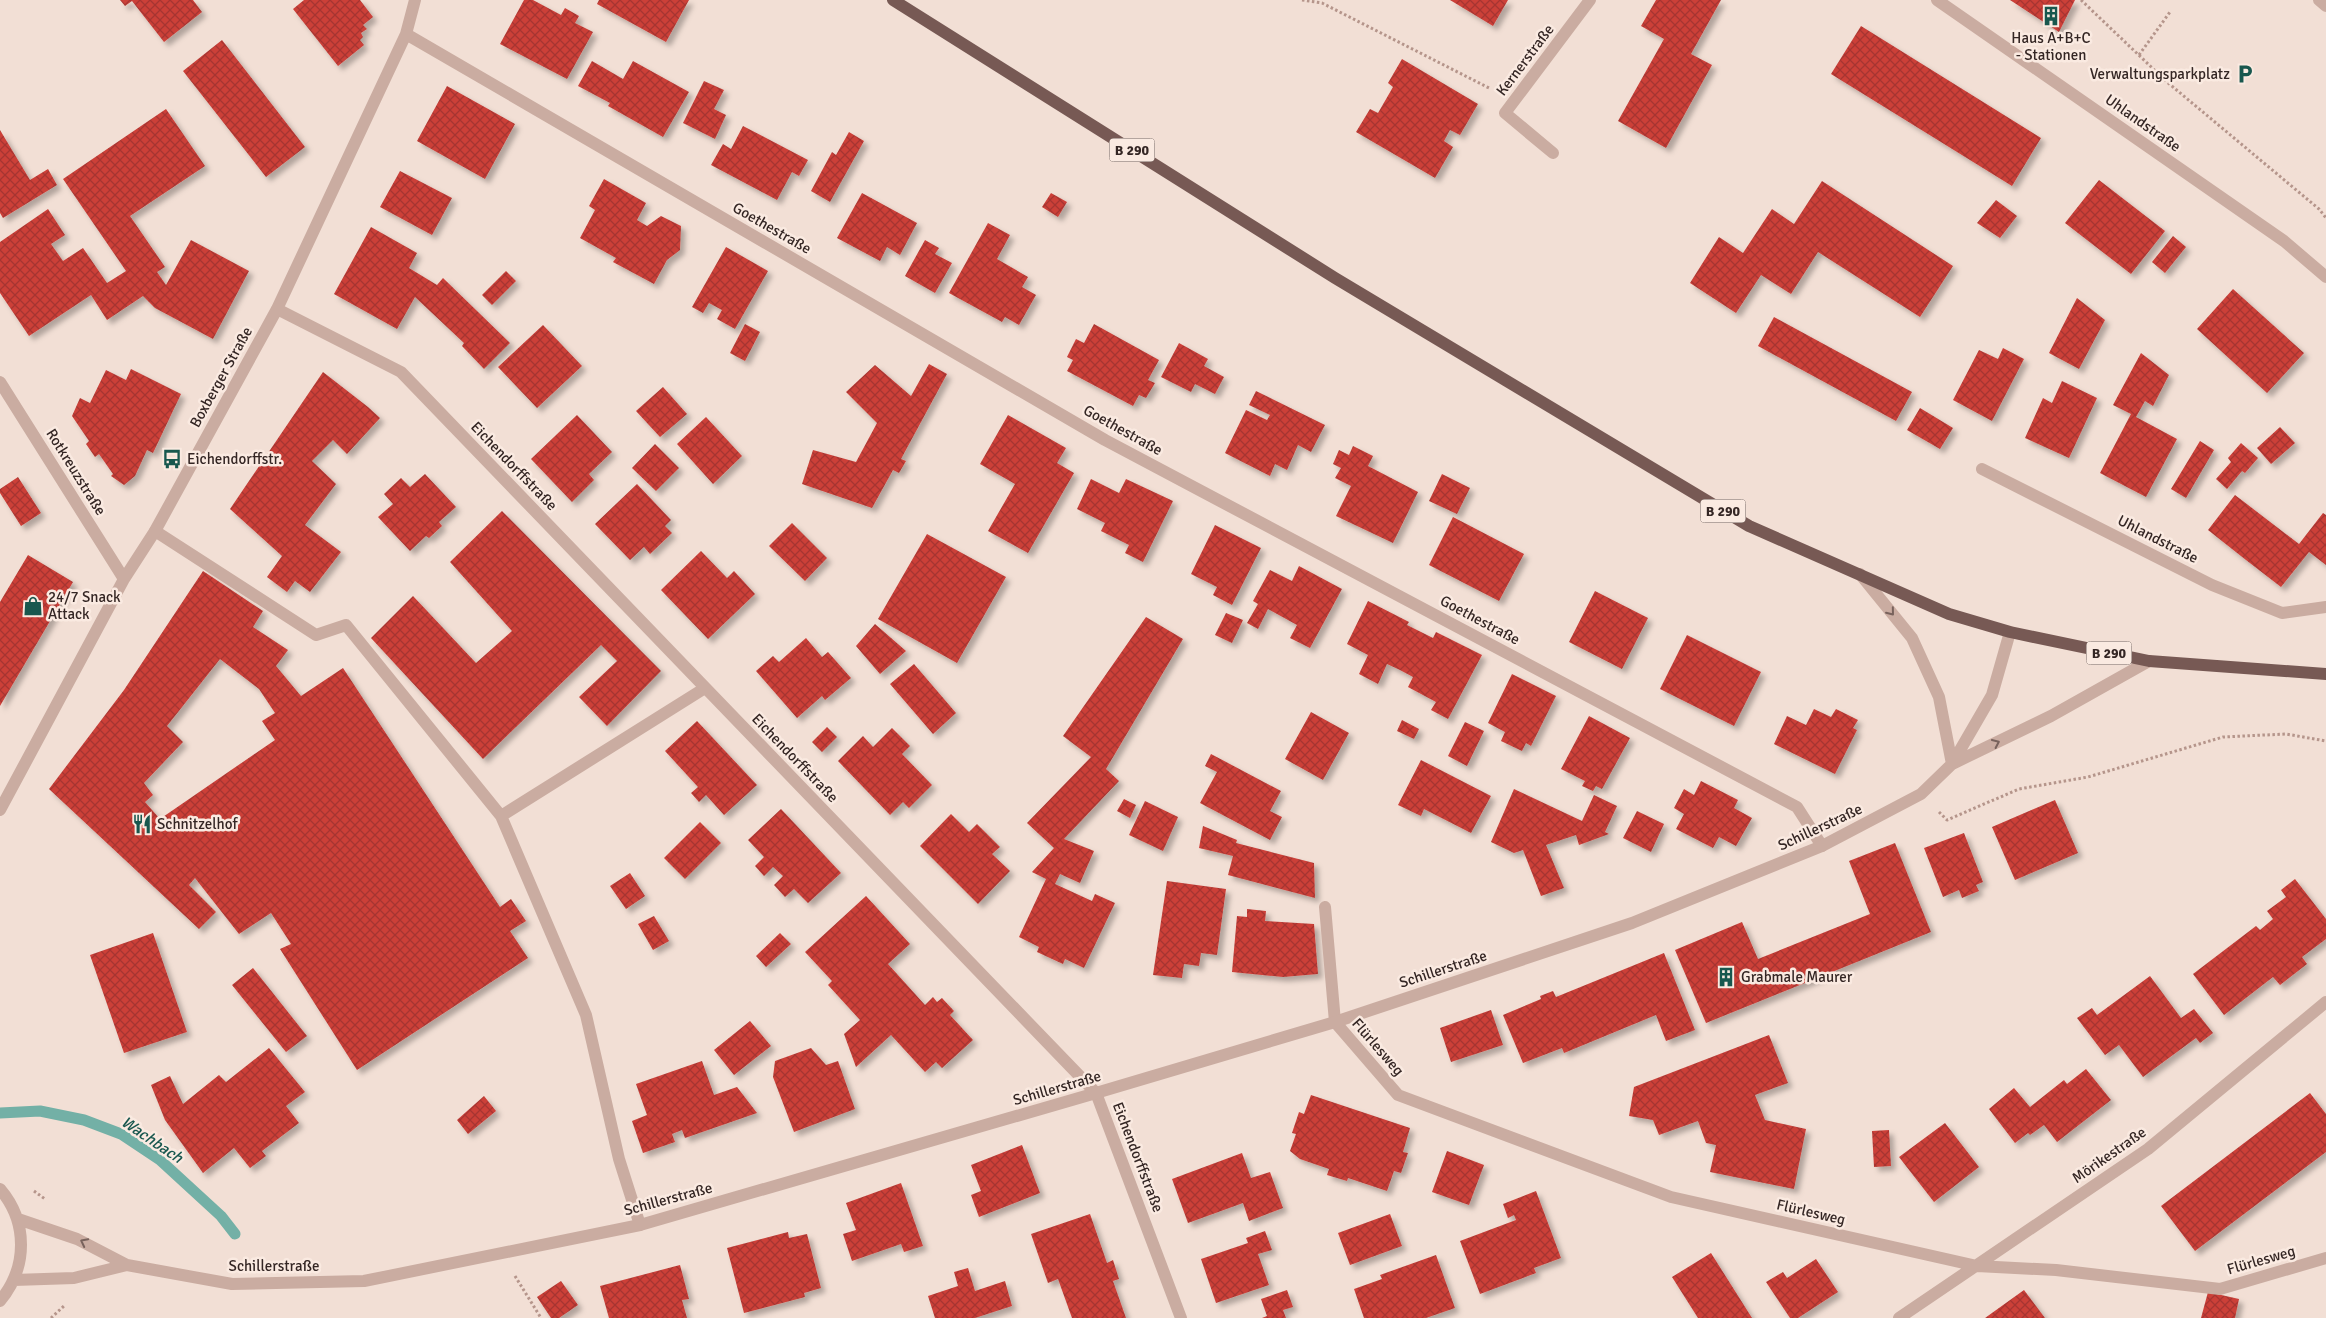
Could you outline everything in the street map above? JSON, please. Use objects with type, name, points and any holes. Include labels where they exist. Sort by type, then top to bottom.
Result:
[{"type":"main road","name":"B 290","points":[[893,0],[1336,278],[1749,526],[1949,614],[2010,632],[2149,661],[2326,674]]},
{"type":"street","name":"Boxberger Straße","points":[[0,810],[124,579],[155,531],[277,309],[406,34],[415,0]]},
{"type":"street","name":"Kernerstraße","points":[[1553,153],[1505,113],[1590,0]]},
{"type":"street","name":"Uhlandstraße","points":[[1938,0],[2284,241],[2326,277]]},
{"type":"street","points":[[2319,0],[2326,6]]},
{"type":"street","name":"Goethestraße","points":[[406,34],[1105,440],[1798,806],[1822,846]]},
{"type":"street","name":"Eichendorffstraße","points":[[277,309],[400,372],[1096,1093],[1181,1318]]},
{"type":"street","name":"Rotkreuzstraße","points":[[0,382],[124,579]]},
{"type":"street","name":"Uhlandstraße","points":[[1982,468],[2212,585],[2282,614],[2326,607]]},
{"type":"street","points":[[155,531],[316,635],[346,625],[501,816],[586,1015],[619,1159],[640,1225]]},
{"type":"street","points":[[1860,574],[1912,638],[1939,696],[1952,764]]},
{"type":"street","name":"Schillerstraße","points":[[18,1219],[77,1238],[127,1265],[232,1284],[364,1281],[640,1225],[1096,1093],[1334,1022],[1632,923],[1822,846],[1921,794],[1952,764],[1992,695],[2010,632]]},
{"type":"street","name":"Schillerstraße","points":[[1952,764],[2051,716],[2149,661]]},
{"type":"street","points":[[501,816],[705,688]]},
{"type":"street","points":[[1325,908],[1334,1022]]},
{"type":"street","name":"Mörikestraße","points":[[1899,1318],[2148,1149],[2326,1002]]},
{"type":"street","name":"Flürlesweg","points":[[1334,1022],[1398,1095],[1671,1197],[1977,1266],[2056,1270],[2220,1289],[2326,1258]]},
{"type":"street","points":[[0,1189],[9,1200],[18,1219],[22,1246],[21,1260],[14,1280],[0,1301]]},
{"type":"street","name":"Schillerstraße","points":[[14,1280],[74,1278],[127,1265]]},
{"type":"path","points":[[1302,0],[1322,3],[1514,101]]},
{"type":"path","points":[[2081,0],[2139,55],[2318,209],[2326,218]]},
{"type":"path","points":[[2139,55],[2170,12]]},
{"type":"path","points":[[1921,794],[1947,820],[2019,790],[2088,777],[2223,737],[2286,734],[2326,741]]},
{"type":"path","points":[[500,1252],[541,1318]]},
{"type":"building","points":[[120,0],[193,0],[202,12],[164,42],[132,1],[125,6]]},
{"type":"building","points":[[304,0],[360,0],[373,17],[363,25],[367,29],[361,33],[363,37],[360,40],[364,45],[338,66],[293,9]]},
{"type":"building","points":[[524,0],[533,0],[561,15],[565,8],[579,16],[575,23],[593,32],[567,79],[500,44]]},
{"type":"building","points":[[599,0],[689,0],[666,42],[597,4]]},
{"type":"building","points":[[1450,0],[1508,0],[1493,26]]},
{"type":"building","points":[[1656,0],[1721,0],[1691,54],[1712,65],[1666,148],[1618,121],[1664,39],[1641,26]]},
{"type":"building","name":"Haus A+B+C - Stationen","points":[[2010,0],[2075,0],[2059,32]]},
{"type":"building","points":[[1861,26],[2041,138],[2012,186],[1831,74]]},
{"type":"building","points":[[222,40],[305,147],[266,177],[183,71]]},
{"type":"building","points":[[1402,59],[1478,104],[1460,135],[1450,130],[1444,141],[1453,147],[1435,178],[1356,132],[1370,109],[1378,113],[1393,87],[1388,83]]},
{"type":"building","points":[[592,61],[623,79],[633,61],[689,92],[663,137],[608,106],[610,103],[578,86]]},
{"type":"building","points":[[704,81],[724,90],[714,109],[726,115],[715,139],[683,123]]},
{"type":"building","points":[[447,86],[515,124],[485,179],[417,141]]},
{"type":"building","points":[[166,109],[205,166],[130,216],[165,267],[157,272],[166,285],[191,240],[249,271],[213,339],[155,308],[143,296],[107,320],[91,295],[29,336],[0,293],[0,242],[48,209],[65,235],[51,244],[63,261],[83,248],[107,283],[126,271],[63,179]]},
{"type":"building","points":[[743,126],[808,160],[799,176],[792,172],[777,200],[711,165],[723,144],[731,149]]},
{"type":"building","points":[[0,130],[30,180],[48,169],[57,185],[3,218],[0,213]]},
{"type":"building","points":[[849,132],[864,141],[830,202],[811,191],[832,152],[836,155]]},
{"type":"building","points":[[400,171],[452,198],[432,235],[380,207]]},
{"type":"building","points":[[604,179],[646,203],[637,220],[647,226],[661,216],[681,226],[680,250],[667,260],[654,284],[613,262],[616,258],[580,238],[595,210],[589,206]]},
{"type":"building","points":[[2099,180],[2165,231],[2131,274],[2065,223]]},
{"type":"building","points":[[1822,181],[1953,266],[1920,317],[1818,252],[1791,294],[1761,275],[1736,313],[1690,283],[1719,237],[1743,253],[1772,209],[1794,224]]},
{"type":"building","points":[[862,193],[917,223],[900,255],[887,247],[880,261],[837,238]]},
{"type":"building","points":[[1051,193],[1067,202],[1058,217],[1042,207]]},
{"type":"building","points":[[1996,200],[2017,216],[2000,238],[1977,223]]},
{"type":"building","points":[[988,223],[1010,235],[997,259],[1028,277],[1022,287],[1036,295],[1019,325],[1005,317],[1002,322],[949,293]]},
{"type":"building","points":[[371,227],[417,253],[409,268],[437,285],[443,278],[510,343],[484,369],[462,346],[464,343],[415,297],[397,329],[334,294]]},
{"type":"building","points":[[2173,236],[2186,247],[2165,273],[2152,262]]},
{"type":"building","points":[[925,240],[939,248],[935,254],[952,263],[935,293],[905,276]]},
{"type":"building","points":[[726,247],[768,271],[735,329],[717,319],[722,310],[709,303],[703,313],[692,307]]},
{"type":"building","points":[[506,271],[516,281],[492,305],[482,295]]},
{"type":"building","points":[[2233,289],[2304,353],[2267,393],[2197,329]]},
{"type":"building","points":[[2077,298],[2105,320],[2079,369],[2049,353]]},
{"type":"building","points":[[1774,317],[1912,392],[1896,421],[1758,346]]},
{"type":"building","points":[[745,324],[760,332],[745,361],[730,353]]},
{"type":"building","points":[[1094,324],[1159,360],[1148,380],[1155,383],[1146,398],[1139,395],[1133,406],[1067,371],[1073,360],[1067,357],[1076,339],[1084,343]]},
{"type":"building","points":[[543,325],[582,366],[537,408],[498,367]]},
{"type":"building","points":[[1179,343],[1208,359],[1204,366],[1224,377],[1215,394],[1195,384],[1191,392],[1161,377]]},
{"type":"building","points":[[2003,348],[2024,359],[1992,421],[1953,400],[1979,350],[1998,359]]},
{"type":"building","points":[[2141,353],[2169,375],[2153,406],[2145,401],[2136,417],[2177,439],[2146,497],[2100,473],[2131,414],[2113,405]]},
{"type":"building","points":[[929,364],[947,374],[901,459],[906,461],[899,473],[893,470],[872,508],[802,484],[813,450],[856,462],[877,423],[846,392],[875,365],[911,396]]},
{"type":"building","points":[[131,369],[181,394],[153,453],[147,450],[135,476],[124,485],[111,476],[113,474],[99,454],[95,457],[86,444],[89,441],[72,416],[80,398],[90,403],[106,370],[126,380]]},
{"type":"building","points":[[323,372],[380,418],[347,454],[333,440],[312,461],[336,484],[305,525],[341,552],[310,592],[295,581],[287,592],[267,577],[282,556],[230,509]]},
{"type":"building","points":[[2062,381],[2097,398],[2069,458],[2025,438],[2043,398],[2052,403]]},
{"type":"building","points":[[663,387],[687,414],[660,437],[636,411]]},
{"type":"building","points":[[1256,391],[1325,425],[1311,452],[1298,445],[1287,470],[1275,464],[1270,476],[1225,453],[1246,410],[1267,420],[1270,415],[1249,405]]},
{"type":"building","points":[[1920,408],[1953,428],[1940,449],[1907,430]]},
{"type":"building","points":[[577,415],[612,452],[589,474],[594,480],[572,502],[531,459]]},
{"type":"building","points":[[1008,415],[1066,448],[1057,463],[1074,473],[1028,553],[988,531],[1015,484],[980,464]]},
{"type":"building","points":[[706,417],[742,456],[713,484],[677,444]]},
{"type":"building","points":[[2280,427],[2295,443],[2271,464],[2257,448]]},
{"type":"building","points":[[2200,441],[2214,450],[2186,498],[2171,489]]},
{"type":"building","points":[[2241,443],[2258,458],[2245,473],[2242,471],[2227,489],[2216,479],[2231,462],[2228,458]]},
{"type":"building","points":[[655,444],[679,468],[656,491],[632,468]]},
{"type":"building","points":[[1353,446],[1373,456],[1368,466],[1418,492],[1393,543],[1336,516],[1351,486],[1335,478],[1341,468],[1333,464],[1339,450],[1349,455]]},
{"type":"building","points":[[425,474],[456,507],[439,522],[442,526],[429,538],[426,536],[410,551],[378,517],[393,504],[384,494],[401,478],[410,487]]},
{"type":"building","points":[[1442,474],[1470,488],[1457,514],[1429,501]]},
{"type":"building","points":[[18,477],[41,513],[21,526],[0,493],[0,489]]},
{"type":"building","points":[[1091,479],[1119,493],[1126,479],[1173,501],[1143,562],[1125,553],[1129,545],[1101,531],[1105,523],[1077,509]]},
{"type":"building","points":[[637,484],[671,520],[665,526],[672,533],[650,554],[644,547],[630,560],[595,524]]},
{"type":"building","points":[[2235,495],[2299,544],[2323,513],[2326,515],[2326,565],[2309,552],[2281,587],[2208,530]]},
{"type":"building","points":[[502,511],[661,671],[607,726],[579,697],[617,661],[601,645],[483,759],[371,638],[413,596],[476,663],[512,631],[450,562]]},
{"type":"building","points":[[1453,517],[1524,554],[1499,601],[1429,565]]},
{"type":"building","points":[[792,523],[827,558],[805,581],[769,546]]},
{"type":"building","points":[[1215,525],[1261,548],[1232,605],[1213,595],[1217,587],[1191,574]]},
{"type":"building","points":[[927,534],[1006,577],[957,663],[878,619]]},
{"type":"building","points":[[701,551],[727,578],[734,571],[755,594],[708,639],[661,590]]},
{"type":"building","points":[[28,555],[73,582],[0,706],[0,602]]},
{"type":"building","points":[[1299,566],[1342,589],[1310,648],[1290,638],[1297,625],[1268,609],[1258,629],[1247,623],[1258,604],[1253,601],[1270,570],[1292,581]]},
{"type":"building","points":[[203,571],[263,611],[253,627],[288,650],[276,666],[301,696],[343,668],[500,907],[511,899],[526,921],[510,931],[528,958],[357,1070],[280,949],[291,944],[271,913],[239,934],[195,878],[189,885],[216,912],[199,929],[49,789],[124,690]],"holes":[[[220,659],[259,689],[275,713],[262,721],[275,740],[160,819],[145,802],[153,795],[144,783],[183,742],[167,726]]]},
{"type":"building","points":[[1595,591],[1648,618],[1622,669],[1569,642]]},
{"type":"building","points":[[1368,601],[1409,622],[1407,625],[1433,638],[1436,632],[1482,655],[1448,719],[1431,710],[1436,702],[1408,687],[1413,677],[1400,670],[1387,664],[1378,684],[1359,674],[1368,655],[1347,644]]},
{"type":"building","points":[[1226,613],[1243,620],[1232,643],[1215,635]]},
{"type":"building","points":[[1146,617],[1183,639],[1106,769],[1119,781],[1064,839],[1094,851],[1080,883],[1060,874],[1055,884],[1092,901],[1095,894],[1115,903],[1084,968],[1065,959],[1063,964],[1037,952],[1039,947],[1019,937],[1046,879],[1032,872],[1054,848],[1027,823],[1091,757],[1063,736]]},
{"type":"building","points":[[875,624],[906,651],[880,674],[856,646]]},
{"type":"building","points":[[1687,635],[1761,672],[1734,726],[1660,689]]},
{"type":"building","points":[[806,638],[822,657],[828,652],[851,678],[825,700],[822,696],[797,718],[756,671],[773,656],[779,662]]},
{"type":"building","points":[[914,664],[956,713],[933,734],[890,684]]},
{"type":"building","points":[[1512,674],[1556,696],[1531,746],[1526,743],[1522,751],[1501,741],[1505,732],[1488,723]]},
{"type":"building","points":[[1814,709],[1831,717],[1836,709],[1858,720],[1853,728],[1857,730],[1835,774],[1774,744],[1787,716],[1806,725]]},
{"type":"building","points":[[1311,712],[1349,733],[1323,780],[1285,759]]},
{"type":"building","points":[[1589,716],[1630,738],[1602,789],[1596,786],[1593,791],[1582,786],[1585,781],[1561,769]]},
{"type":"building","points":[[1402,720],[1419,729],[1414,739],[1397,731]]},
{"type":"building","points":[[697,721],[757,785],[724,815],[706,795],[699,802],[691,793],[698,787],[665,751]]},
{"type":"building","points":[[1465,722],[1484,731],[1467,766],[1448,756]]},
{"type":"building","points":[[827,727],[837,737],[822,752],[812,742]]},
{"type":"building","points":[[892,728],[910,746],[902,754],[932,785],[909,808],[903,802],[890,815],[838,761],[863,736],[873,747]]},
{"type":"building","points":[[1211,754],[1281,791],[1270,811],[1282,817],[1270,840],[1200,803],[1217,772],[1205,766]]},
{"type":"building","points":[[1421,760],[1491,796],[1471,833],[1424,809],[1421,816],[1398,805]]},
{"type":"building","points":[[1701,781],[1738,800],[1734,808],[1752,818],[1736,846],[1719,837],[1713,848],[1676,829],[1684,814],[1674,808],[1684,789],[1694,795]]},
{"type":"building","points":[[1514,789],[1582,821],[1594,795],[1617,806],[1605,832],[1609,834],[1579,845],[1576,835],[1546,845],[1564,888],[1541,896],[1523,850],[1514,853],[1491,842]]},
{"type":"building","points":[[1124,799],[1136,805],[1130,818],[1117,811]]},
{"type":"building","points":[[2055,800],[2078,853],[2015,880],[1992,827]]},
{"type":"building","points":[[1145,801],[1178,817],[1163,851],[1129,835]]},
{"type":"building","points":[[781,809],[841,873],[808,903],[794,889],[785,897],[774,885],[783,876],[773,867],[764,876],[755,866],[764,857],[748,840]]},
{"type":"building","points":[[1637,811],[1664,824],[1651,852],[1623,838]]},
{"type":"building","points":[[951,814],[969,832],[977,824],[1000,847],[992,854],[1010,871],[978,904],[920,846]]},
{"type":"building","points":[[700,822],[721,843],[685,879],[664,858]]},
{"type":"building","points":[[1203,826],[1237,840],[1236,843],[1314,863],[1315,898],[1228,875],[1233,856],[1199,848]]},
{"type":"building","points":[[1964,833],[1983,882],[1976,885],[1979,891],[1962,898],[1959,890],[1943,897],[1924,848]]},
{"type":"building","points":[[1895,843],[1931,932],[1706,1023],[1675,950],[1742,922],[1758,959],[1870,914],[1849,861]]},
{"type":"building","points":[[630,873],[645,896],[626,909],[610,886]]},
{"type":"building","points":[[2295,879],[2326,919],[2326,939],[2302,957],[2307,964],[2280,985],[2273,977],[2224,1015],[2193,974],[2256,926],[2260,930],[2273,919],[2267,911],[2286,897],[2281,890]]},
{"type":"building","points":[[1167,881],[1226,889],[1217,955],[1201,953],[1199,966],[1184,964],[1182,978],[1153,975]]},
{"type":"building","points":[[866,896],[910,944],[888,964],[925,1005],[933,997],[937,1002],[942,998],[954,1011],[950,1015],[973,1040],[942,1068],[936,1062],[925,1072],[891,1035],[856,1067],[844,1034],[860,1020],[828,985],[832,981],[805,952]]},
{"type":"building","points":[[1247,909],[1266,911],[1265,921],[1314,924],[1318,974],[1283,977],[1232,972],[1237,916],[1247,917]]},
{"type":"building","points":[[654,916],[669,941],[653,950],[638,924]]},
{"type":"building","points":[[153,933],[187,1032],[124,1053],[90,955]]},
{"type":"building","points":[[780,933],[791,944],[766,967],[756,956]]},
{"type":"building","points":[[1664,953],[1695,1030],[1666,1041],[1656,1015],[1564,1053],[1562,1048],[1523,1063],[1503,1015],[1541,999],[1540,996],[1553,991],[1556,997]]},
{"type":"building","points":[[253,968],[307,1036],[286,1052],[232,985]]},
{"type":"building","points":[[2150,976],[2181,1018],[2194,1009],[2213,1033],[2200,1043],[2196,1038],[2143,1077],[2119,1045],[2105,1055],[2077,1018],[2092,1008],[2097,1015]]},
{"type":"building","points":[[1491,1010],[1503,1045],[1451,1062],[1440,1028]]},
{"type":"building","points":[[750,1021],[771,1046],[734,1075],[714,1050]]},
{"type":"building","points":[[1769,1035],[1788,1083],[1755,1095],[1765,1120],[1806,1129],[1794,1189],[1710,1172],[1716,1145],[1706,1143],[1698,1121],[1659,1135],[1653,1120],[1629,1116],[1634,1087]]},
{"type":"building","points":[[269,1048],[305,1092],[286,1106],[299,1123],[262,1151],[266,1156],[250,1168],[234,1148],[203,1173],[165,1120],[151,1085],[170,1076],[183,1104],[219,1075],[226,1082]]},
{"type":"building","points":[[811,1048],[826,1065],[838,1061],[855,1109],[794,1132],[773,1077],[775,1061]]},
{"type":"building","points":[[702,1061],[714,1095],[737,1087],[757,1113],[685,1138],[682,1130],[672,1134],[675,1142],[643,1153],[632,1121],[647,1115],[636,1084]]},
{"type":"building","points":[[2086,1069],[2111,1100],[2057,1142],[2044,1125],[2030,1135],[2028,1133],[2015,1143],[1989,1109],[2014,1088],[2030,1107],[2064,1080],[2067,1084]]},
{"type":"building","points":[[2310,1093],[2326,1114],[2326,1152],[2195,1251],[2161,1206]]},
{"type":"building","points":[[1311,1095],[1410,1128],[1403,1152],[1408,1153],[1401,1173],[1394,1171],[1387,1191],[1348,1178],[1347,1181],[1327,1175],[1329,1169],[1300,1159],[1290,1151],[1296,1134],[1292,1133],[1299,1112],[1304,1114]]},
{"type":"building","points":[[484,1096],[496,1111],[468,1134],[457,1120]]},
{"type":"building","points":[[1945,1123],[1979,1167],[1934,1202],[1899,1157]]},
{"type":"building","points":[[1889,1130],[1891,1166],[1874,1167],[1872,1131]]},
{"type":"building","points":[[1022,1145],[1040,1193],[979,1217],[971,1195],[981,1191],[971,1165]]},
{"type":"building","points":[[1447,1151],[1484,1165],[1469,1205],[1432,1192]]},
{"type":"building","points":[[1242,1153],[1251,1178],[1270,1172],[1283,1208],[1249,1221],[1243,1203],[1188,1223],[1172,1179]]},
{"type":"building","points":[[901,1183],[923,1246],[904,1252],[901,1244],[852,1261],[843,1234],[856,1230],[846,1203]]},
{"type":"building","points":[[1536,1191],[1561,1258],[1534,1268],[1536,1273],[1480,1294],[1460,1241],[1516,1220],[1514,1215],[1508,1218],[1503,1204]]},
{"type":"building","points":[[1090,1214],[1107,1263],[1113,1260],[1119,1279],[1113,1281],[1126,1318],[1072,1318],[1058,1279],[1048,1283],[1031,1234]]},
{"type":"building","points":[[1390,1214],[1402,1246],[1350,1265],[1338,1233]]},
{"type":"building","points":[[1265,1231],[1272,1250],[1258,1254],[1269,1285],[1216,1303],[1201,1259],[1248,1243],[1246,1238]]},
{"type":"building","points":[[788,1232],[789,1238],[807,1234],[821,1288],[804,1293],[805,1297],[744,1313],[727,1248]]},
{"type":"building","points":[[1711,1253],[1752,1318],[1698,1318],[1672,1277]]},
{"type":"building","points":[[1436,1255],[1455,1308],[1426,1318],[1364,1318],[1354,1289],[1382,1279],[1380,1275]]},
{"type":"building","points":[[1816,1259],[1838,1292],[1798,1318],[1790,1318],[1766,1282],[1783,1272],[1787,1278]]},
{"type":"building","points":[[680,1265],[689,1299],[682,1300],[687,1318],[609,1318],[600,1286]]},
{"type":"building","points":[[968,1268],[975,1291],[1005,1281],[1012,1306],[975,1318],[935,1318],[928,1296],[958,1286],[954,1272]]},
{"type":"building","points":[[561,1281],[578,1305],[559,1318],[551,1318],[537,1297]]},
{"type":"building","points":[[1287,1290],[1293,1307],[1283,1310],[1286,1318],[1262,1318],[1267,1316],[1261,1299]]},
{"type":"building","points":[[2024,1290],[2045,1318],[1985,1318]]},
{"type":"building","points":[[2208,1292],[2239,1299],[2235,1318],[2201,1318]]},
{"type":"waterway","name":"Wachbach","points":[[0,1113],[40,1111],[84,1120],[121,1134],[160,1160],[221,1216],[235,1234]]},
{"type":"place","name":"Haus A+B+C - Stationen","points":[[2051,16]]},
{"type":"place","name":"Verwaltungsparkplatz","points":[[2245,74]]},
{"type":"place","name":"Eichendorffstr.","points":[[172,459]]},
{"type":"place","name":"24/7 Snack Attack","points":[[33,606]]},
{"type":"place","name":"Schnitzelhof","points":[[142,824]]},
{"type":"place","name":"Grabmale Maurer","points":[[1726,977]]}]
